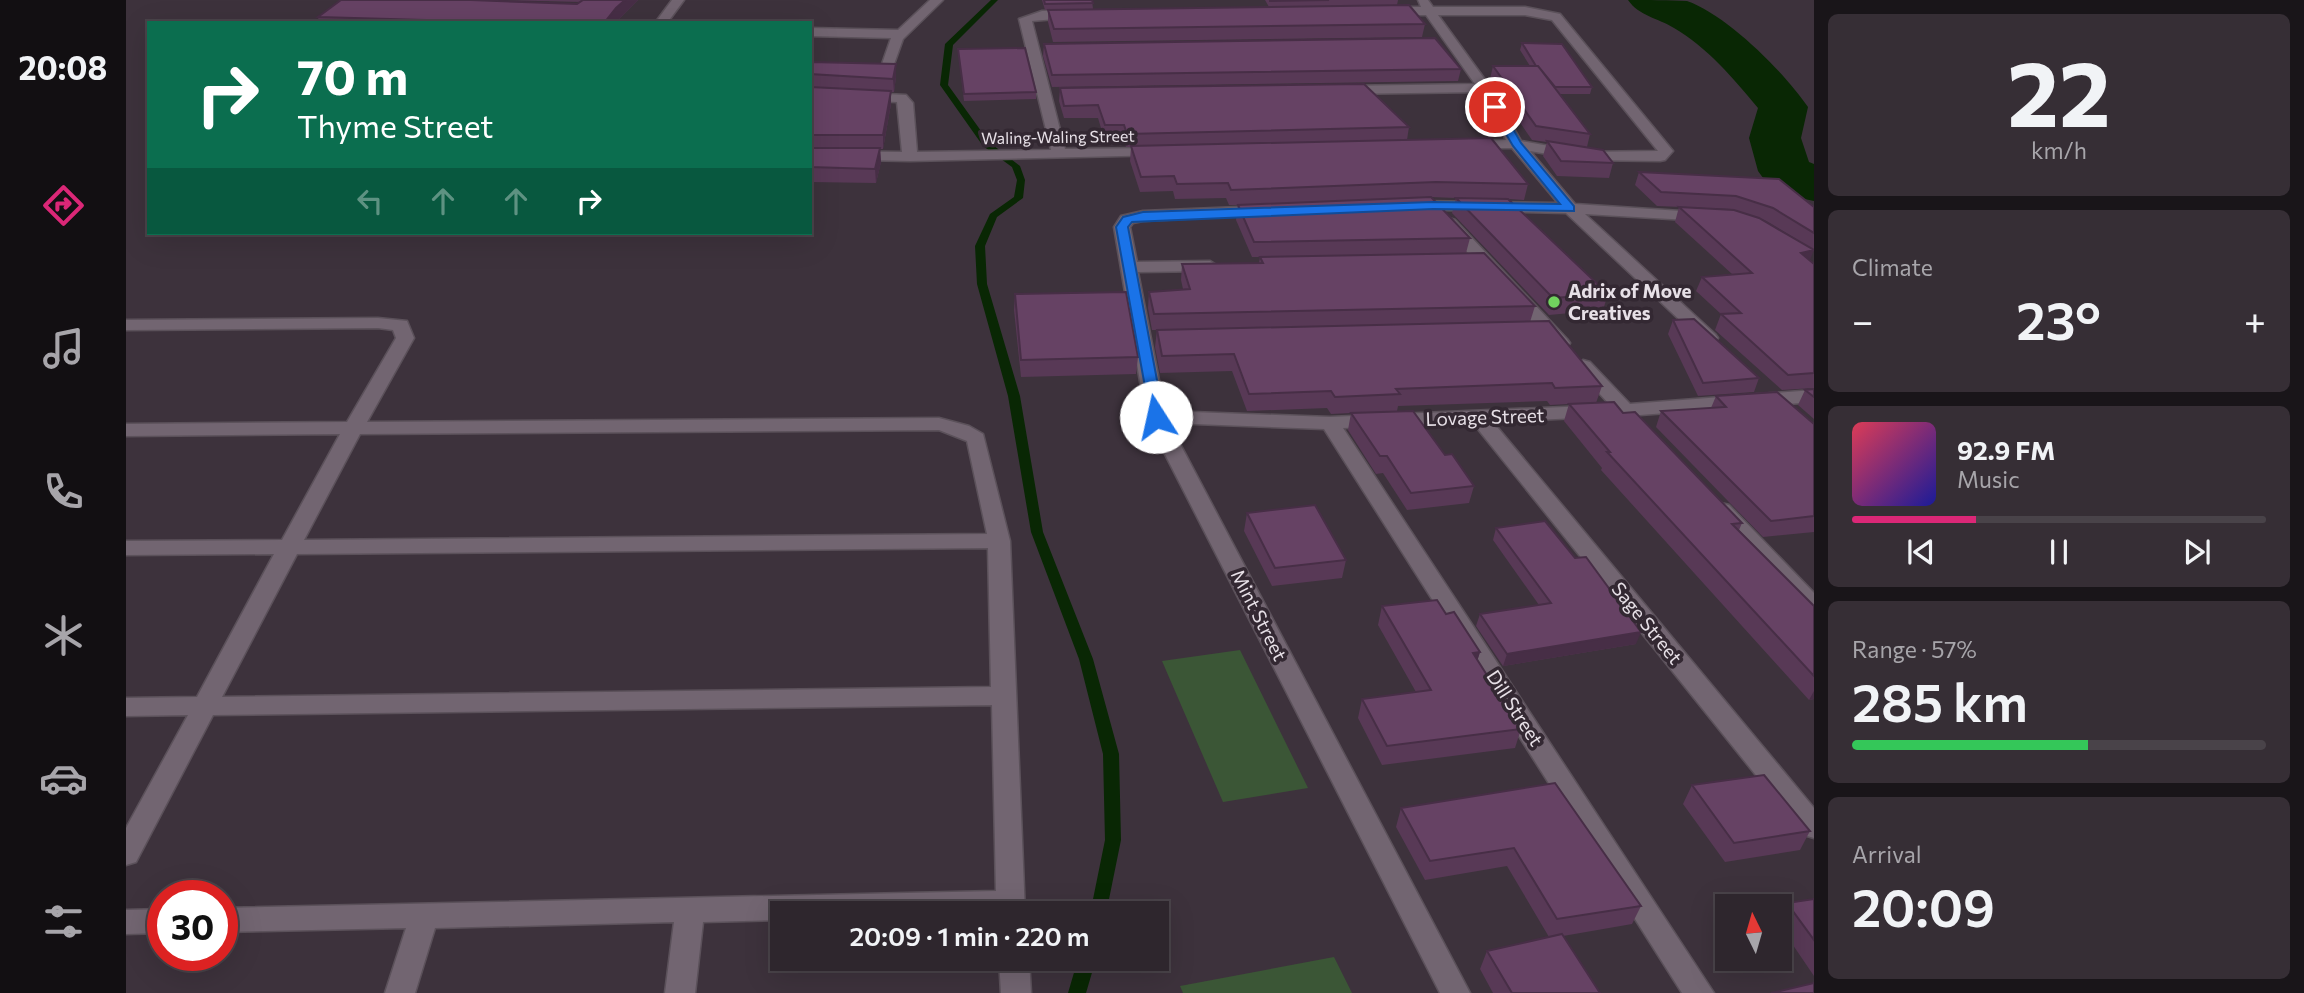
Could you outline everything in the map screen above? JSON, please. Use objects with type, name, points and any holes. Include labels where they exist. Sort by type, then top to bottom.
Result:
[{"type":"street","points":[[662,21],[678,0]]},
{"type":"street","points":[[888,64],[901,34],[937,0]]},
{"type":"street","points":[[1374,11],[1425,5],[1535,12],[1556,17],[1666,151],[1660,158],[1647,158],[1583,156],[1517,144],[1447,146]]},
{"type":"street","points":[[1425,5],[1446,43],[1484,88],[1517,144],[1570,208],[1717,345]]},
{"type":"street","points":[[1059,154],[1050,94],[1038,48],[1025,19],[1042,15],[1083,14]]},
{"type":"street","points":[[812,32],[901,34]]},
{"type":"street","points":[[1333,90],[1484,88]]},
{"type":"street","points":[[812,94],[901,98],[906,103],[910,157]]},
{"type":"street","name":"Waling-Waling Street","points":[[812,155],[910,157],[1170,152]]},
{"type":"street","points":[[1433,205],[1644,430]]},
{"type":"street","points":[[1392,206],[1570,208],[1717,217]]},
{"type":"street","name":"Mint Street","points":[[1281,211],[1143,216],[1127,219],[1122,227],[1129,267],[1149,339],[1156,417],[1455,993]]},
{"type":"street","points":[[1458,262],[1485,261]]},
{"type":"street","points":[[1129,267],[1225,266]]},
{"type":"street","points":[[126,325],[401,325],[405,338],[351,429],[207,706],[126,854]]},
{"type":"street","points":[[1522,330],[1549,330]]},
{"type":"street","points":[[1757,382],[1795,417]]},
{"type":"street","name":"Lovage Street","points":[[1156,417],[1330,423],[1625,410],[1814,396]]},
{"type":"street","name":"Sage Street","points":[[1480,418],[1814,827]]},
{"type":"street","name":"Dill Street","points":[[1330,423],[1699,993]]},
{"type":"street","points":[[126,430],[939,424],[962,430],[976,438],[999,541],[1010,901]]},
{"type":"street","points":[[1710,499],[1814,607]]},
{"type":"street","points":[[126,548],[999,541]]},
{"type":"street","points":[[126,707],[1004,696]]},
{"type":"street","points":[[680,993],[690,910]]},
{"type":"street","points":[[238,920],[770,910]]},
{"type":"street","points":[[400,993],[424,916]]},
{"type":"street","points":[[126,922],[147,921]]},
{"type":"street","points":[[1015,971],[1016,993]]},
{"type":"green space","points":[[1240,650],[1308,788],[1223,802],[1162,661]]},
{"type":"green space","points":[[1334,957],[1352,993],[1183,993],[1180,986]]},
{"type":"building","points":[[341,0],[471,0],[577,4],[583,0],[625,0],[606,21],[318,17]]},
{"type":"building","points":[[1044,0],[1092,0],[1093,3],[1045,4]]},
{"type":"building","points":[[1409,5],[1425,24],[1054,29],[1048,10]]},
{"type":"building","points":[[1435,38],[1461,69],[1052,75],[1044,44]]},
{"type":"building","points":[[1522,43],[1562,44],[1592,87],[1555,87],[1536,66]]},
{"type":"building","points":[[1025,48],[1036,92],[964,94],[958,49]]},
{"type":"building","points":[[812,62],[896,64],[893,79],[812,74]]},
{"type":"building","points":[[1493,66],[1538,66],[1590,134],[1536,126]]},
{"type":"building","points":[[1364,84],[1409,127],[1127,134],[1124,125],[1105,125],[1098,105],[1064,106],[1060,88]]},
{"type":"building","points":[[812,87],[891,91],[883,135],[812,135]]},
{"type":"building","points":[[1491,138],[1528,184],[1436,182],[1231,190],[1228,183],[1177,184],[1174,176],[1141,177],[1131,146]]},
{"type":"building","points":[[1547,141],[1603,150],[1613,163],[1561,161]]},
{"type":"building","points":[[812,148],[880,148],[875,169],[812,167]]},
{"type":"building","points":[[1639,172],[1779,179],[1814,207],[1814,233],[1773,208],[1736,196],[1661,192]]},
{"type":"building","points":[[1431,197],[1470,238],[1254,242],[1238,205]]},
{"type":"building","points":[[1456,198],[1508,199],[1608,294],[1553,298]]},
{"type":"building","points":[[1679,207],[1734,210],[1759,218],[1814,250],[1801,253],[1814,264],[1814,373],[1788,375],[1721,314],[1741,313],[1702,277],[1752,273]]},
{"type":"building","points":[[1484,253],[1535,306],[1154,314],[1149,292],[1190,289],[1182,264],[1263,263],[1260,257]]},
{"type":"building","points":[[1126,292],[1138,357],[1021,360],[1015,294]]},
{"type":"building","points":[[1694,319],[1759,378],[1703,383],[1673,320]]},
{"type":"building","points":[[1549,321],[1602,386],[1555,388],[1552,383],[1396,389],[1400,394],[1335,397],[1331,391],[1249,394],[1234,354],[1162,356],[1157,330]]},
{"type":"building","points":[[1814,389],[1814,397],[1805,390]]},
{"type":"building","points":[[1777,392],[1814,424],[1814,516],[1771,521],[1661,411],[1726,407],[1716,396]]},
{"type":"building","points":[[1614,402],[1623,413],[1635,412],[1742,523],[1732,524],[1814,606],[1814,676],[1607,452],[1610,452],[1569,404]]},
{"type":"building","points":[[1413,411],[1445,455],[1452,454],[1474,486],[1411,493],[1387,456],[1380,456],[1351,413]]},
{"type":"building","points":[[1315,505],[1346,560],[1275,568],[1247,513]]},
{"type":"building","points":[[1545,521],[1575,558],[1586,557],[1641,632],[1507,654],[1480,614],[1551,603],[1496,528]]},
{"type":"building","points":[[1437,600],[1446,614],[1454,612],[1480,652],[1473,653],[1521,729],[1387,746],[1362,699],[1431,690],[1382,606]]},
{"type":"building","points":[[1764,775],[1810,831],[1734,843],[1692,785]]},
{"type":"building","points":[[1555,783],[1641,906],[1557,919],[1514,848],[1430,861],[1401,808]]},
{"type":"building","points":[[1814,899],[1814,940],[1792,910],[1792,902]]},
{"type":"building","points":[[1562,934],[1600,993],[1512,993],[1487,951]]},
{"type":"building","points":[[1814,983],[1814,993],[1771,993]]},
{"type":"waterway","points":[[995,0],[949,44],[944,85],[986,144],[1016,166],[1021,180],[1018,198],[993,216],[980,246],[982,284],[1014,396],[1037,532],[1086,659],[1111,754],[1113,840],[1101,901]]},
{"type":"waterway","points":[[1649,0],[1691,19],[1746,64],[1783,107],[1775,138],[1785,171],[1814,185]]},
{"type":"waterway","points":[[1077,993],[1083,971]]},
{"type":"place","name":"Adrix of Move Creatives","points":[[1554,302]]},
{"type":"route","points":[[1156,417],[1122,227],[1127,219],[1143,216],[1433,205],[1570,208],[1517,144],[1495,107]]}]
